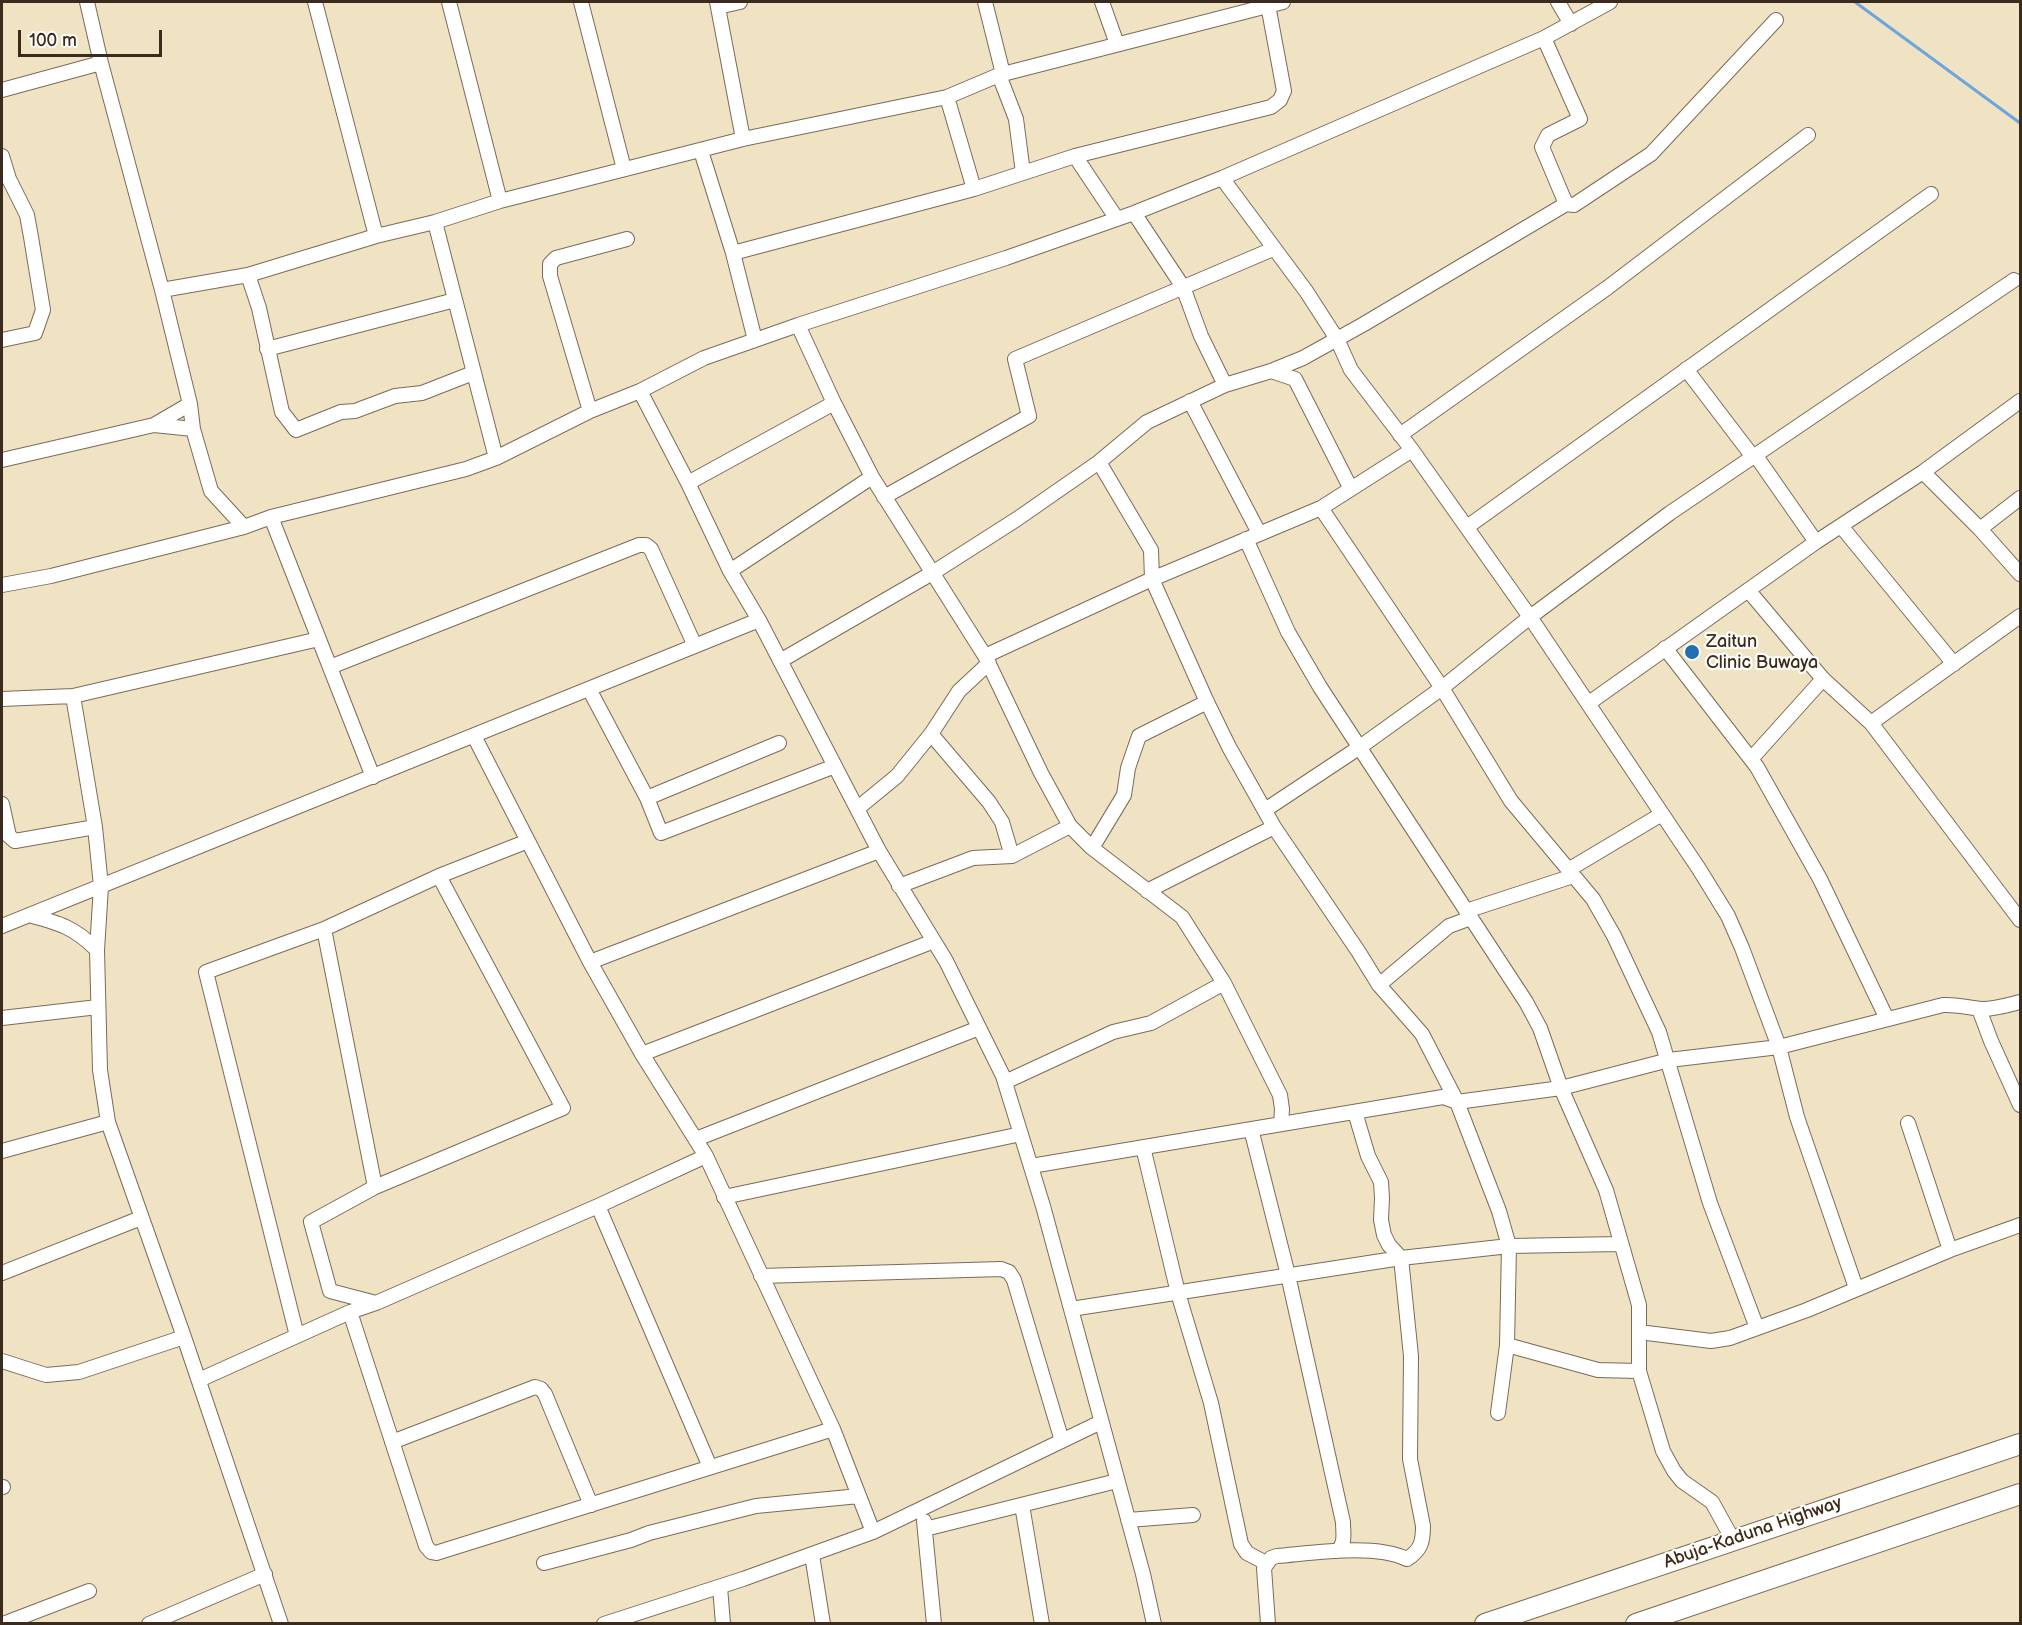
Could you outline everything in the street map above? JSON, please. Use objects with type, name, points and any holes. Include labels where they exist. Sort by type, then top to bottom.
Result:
[{"type":"highway","name":"Abuja-Kaduna Highway","points":[[1485,1623],[2020,1444]]},
{"type":"highway","points":[[1636,1623],[2020,1494]]},
{"type":"street","points":[[87,2],[101,63],[162,290],[190,404],[193,429],[211,491],[244,527]]},
{"type":"street","points":[[315,2],[376,236]]},
{"type":"street","points":[[449,2],[500,201]]},
{"type":"street","points":[[580,2],[624,169]]},
{"type":"street","points":[[740,2],[717,4],[743,140]]},
{"type":"street","points":[[985,2],[1001,74],[1016,119],[1023,172]]},
{"type":"street","points":[[1102,2],[1117,44]]},
{"type":"street","points":[[162,290],[248,275],[376,236],[435,222],[500,201],[624,169],[743,140],[947,97],[1001,74],[1282,2]]},
{"type":"street","points":[[1558,2],[1571,24]]},
{"type":"street","points":[[2,585],[51,576],[244,527],[271,517],[466,469],[496,458],[590,411],[640,391],[704,358],[1006,258],[1134,213],[1222,178],[1544,38],[1610,2]]},
{"type":"street","points":[[733,252],[974,189],[1076,156],[1271,107],[1280,100],[1284,91],[1268,5]]},
{"type":"street","points":[[780,661],[934,572],[1017,519],[1100,462],[1147,422],[1225,385],[1271,371],[1303,357],[1566,204],[1574,206],[1652,154],[1776,21]]},
{"type":"street","points":[[1544,38],[1580,119],[1548,135],[1542,147],[1566,204]]},
{"type":"street","points":[[2,90],[101,63]]},
{"type":"street","points":[[947,97],[974,189]]},
{"type":"street","points":[[1400,435],[1607,288],[1808,135]]},
{"type":"street","points":[[701,151],[733,252],[755,340]]},
{"type":"street","points":[[2,156],[9,179],[27,215],[43,310],[35,333],[2,340]]},
{"type":"street","points":[[1076,156],[1117,219]]},
{"type":"street","points":[[1222,178],[1305,291],[1337,339],[1351,370],[1412,450],[1530,616],[1728,916],[1779,1047],[1797,1117],[1856,1288]]},
{"type":"street","points":[[1467,527],[1931,194]]},
{"type":"street","points":[[1134,213],[1183,287],[1201,336],[1225,385]]},
{"type":"street","points":[[435,222],[496,458]]},
{"type":"street","points":[[590,411],[550,276],[550,264],[556,258],[627,238]]},
{"type":"street","points":[[884,497],[1029,416],[1015,359],[1274,249]]},
{"type":"street","points":[[248,275],[259,308],[282,412],[296,430],[340,412],[355,411],[395,396],[422,393],[473,373]]},
{"type":"street","points":[[1265,810],[1360,747],[1442,688],[1530,616],[1670,513],[2014,280]]},
{"type":"street","points":[[267,349],[455,300]]},
{"type":"street","points":[[798,325],[872,477],[987,659],[1041,773],[1070,826],[1092,848],[1182,916],[1224,983],[1280,1095],[1281,1124]]},
{"type":"street","points":[[1295,379],[1303,357]]},
{"type":"street","points":[[1686,369],[1755,457],[1816,542]]},
{"type":"street","points":[[1271,371],[1295,379],[1351,489]]},
{"type":"street","points":[[640,391],[688,483],[730,572],[759,620],[879,851],[934,941],[1005,1082],[1071,1309],[1154,1623]]},
{"type":"street","points":[[1190,401],[1252,536],[1288,632],[1320,687],[1526,1002],[1540,1028],[1561,1088],[1606,1190],[1639,1305],[1640,1371],[1663,1452],[1682,1481],[1713,1502],[1733,1540]]},
{"type":"street","points":[[1589,703],[1816,542],[1923,472],[2020,401]]},
{"type":"street","points":[[688,483],[834,403]]},
{"type":"street","points":[[2,460],[154,425],[190,404]]},
{"type":"street","points":[[154,425],[193,429]]},
{"type":"street","points":[[858,808],[897,776],[932,734],[959,691],[987,659],[1152,579],[1321,508],[1412,450]]},
{"type":"street","points":[[1100,462],[1151,550],[1152,579],[1229,747],[1274,827],[1358,951],[1378,985],[1422,1034],[1457,1102],[1499,1211],[1509,1246],[1507,1345],[1498,1413]]},
{"type":"street","points":[[1923,472],[1980,529],[2020,574]]},
{"type":"street","points":[[730,572],[872,477]]},
{"type":"street","points":[[1980,529],[2020,498]]},
{"type":"street","points":[[1321,508],[1442,688],[1511,801],[1593,899],[1614,936],[1659,1032],[1710,1203],[1757,1328]]},
{"type":"street","points":[[271,517],[373,777]]},
{"type":"street","points":[[1841,526],[1954,664]]},
{"type":"street","points":[[330,667],[639,545],[646,545],[651,549],[695,646]]},
{"type":"street","points":[[1748,590],[1823,679],[1871,723],[2020,920]]},
{"type":"street","points":[[1871,723],[2020,616]]},
{"type":"street","points":[[2,926],[759,620]]},
{"type":"street","points":[[2,699],[73,696],[319,639]]},
{"type":"street","points":[[1665,648],[1751,759],[1820,879],[1887,1019]]},
{"type":"street","points":[[1751,759],[1823,679]]},
{"type":"street","points":[[589,689],[647,798],[661,833],[835,766]]},
{"type":"street","points":[[73,696],[95,827],[101,886],[97,950],[98,1007],[100,1070],[108,1122],[184,1336],[281,1623]]},
{"type":"street","points":[[1092,848],[1124,795],[1128,768],[1139,736],[1207,702]]},
{"type":"street","points":[[932,734],[989,802],[1002,822],[1012,856]]},
{"type":"street","points":[[474,736],[590,962],[642,1054],[706,1156],[833,1429],[873,1532]]},
{"type":"street","points":[[647,798],[779,743]]},
{"type":"street","points":[[2,804],[9,836],[15,841],[95,827]]},
{"type":"street","points":[[1378,985],[1449,926],[1468,914],[1571,873],[1662,814]]},
{"type":"street","points":[[899,886],[973,858],[1012,856],[1070,826]]},
{"type":"street","points":[[1147,891],[1274,827]]},
{"type":"street","points":[[297,1336],[206,972],[324,929],[439,876],[528,841]]},
{"type":"street","points":[[590,962],[879,851]]},
{"type":"street","points":[[376,1303],[330,1290],[311,1222],[375,1187],[563,1108],[439,876]]},
{"type":"street","points":[[28,915],[61,923],[83,936],[97,950]]},
{"type":"street","points":[[324,929],[375,1187]]},
{"type":"street","points":[[642,1054],[934,941]]},
{"type":"street","points":[[1005,1082],[1113,1032],[1151,1023],[1224,983]]},
{"type":"street","points":[[1030,1166],[1443,1097],[1457,1102],[1561,1088],[1668,1060],[1779,1047],[1943,1005],[1955,1004],[1991,1009],[2020,1002]]},
{"type":"street","points":[[2,1018],[98,1007]]},
{"type":"street","points":[[1979,1009],[2020,1105]]},
{"type":"street","points":[[696,1139],[979,1028]]},
{"type":"street","points":[[1268,1623],[1264,1568],[1266,1563],[1277,1556],[1337,1551],[1395,1553],[1407,1559],[1421,1546],[1423,1538],[1423,1526],[1410,1459],[1411,1356],[1401,1258],[1389,1245],[1384,1234],[1381,1220],[1381,1182],[1368,1156],[1355,1112]]},
{"type":"street","points":[[2,1151],[108,1122]]},
{"type":"street","points":[[1908,1123],[1950,1250]]},
{"type":"street","points":[[1251,1129],[1288,1275],[1343,1522],[1344,1540],[1337,1551]]},
{"type":"street","points":[[724,1197],[1021,1134]]},
{"type":"street","points":[[1143,1147],[1178,1293],[1211,1404],[1241,1544],[1247,1553],[1266,1563]]},
{"type":"street","points":[[199,1380],[350,1312],[376,1303],[598,1206],[706,1156]]},
{"type":"street","points":[[598,1206],[710,1467]]},
{"type":"street","points":[[2,1273],[141,1218]]},
{"type":"street","points":[[1639,1332],[1721,1341],[1950,1250],[2020,1225]]},
{"type":"street","points":[[1071,1309],[1401,1258],[1509,1246],[1620,1244]]},
{"type":"street","points":[[761,1276],[1001,1269],[1009,1272],[1014,1280],[1062,1441]]},
{"type":"street","points":[[350,1312],[426,1546],[430,1551],[436,1553],[833,1429]]},
{"type":"street","points":[[2,1361],[46,1375],[79,1372],[184,1336]]},
{"type":"street","points":[[1507,1345],[1598,1370],[1640,1371]]},
{"type":"street","points":[[392,1442],[535,1387],[545,1394],[591,1505]]},
{"type":"street","points":[[604,1623],[720,1587],[873,1532],[1101,1422]]},
{"type":"street","points":[[925,1529],[1117,1481]]},
{"type":"street","points":[[544,1563],[756,1506],[859,1496]]},
{"type":"street","points":[[1022,1504],[1042,1623]]},
{"type":"street","points":[[922,1510],[934,1623]]},
{"type":"street","points":[[1128,1520],[1193,1515]]},
{"type":"street","points":[[812,1555],[824,1623]]},
{"type":"street","points":[[148,1623],[265,1574]]},
{"type":"street","points":[[720,1587],[723,1623]]},
{"type":"street","points":[[3,1623],[89,1591]]},
{"type":"waterway","points":[[1855,2],[2020,123]]},
{"type":"place","name":"Zaitun Clinic Buwaya","points":[[1692,652]]}]
